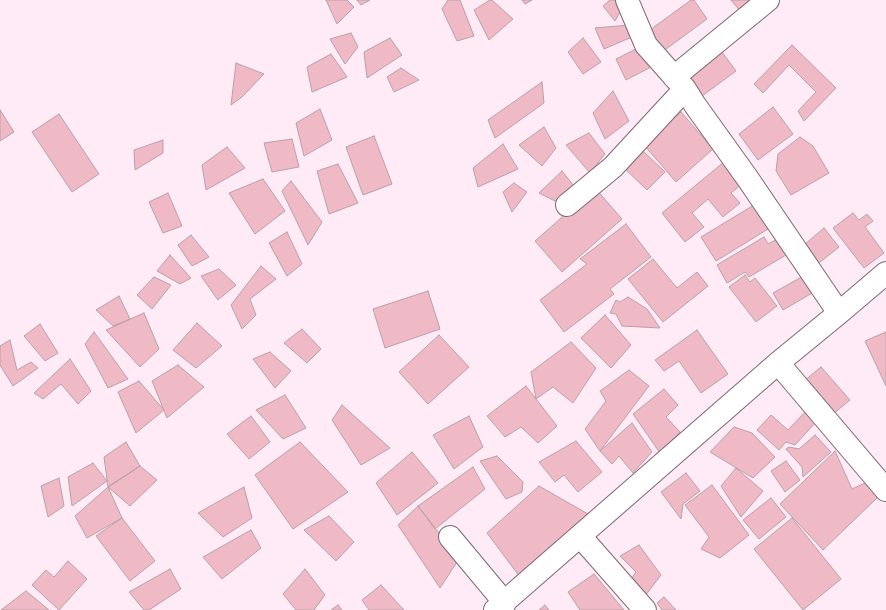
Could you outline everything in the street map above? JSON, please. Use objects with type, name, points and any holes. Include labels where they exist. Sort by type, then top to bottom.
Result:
[{"type":"street","points":[[627,0],[646,45],[679,83],[695,105],[748,179],[839,313]]},
{"type":"street","points":[[567,206],[613,167],[679,83],[768,0]]},
{"type":"street","points":[[450,537],[500,606],[778,363],[886,273]]},
{"type":"street","points":[[778,363],[886,490]]},
{"type":"street","points":[[580,536],[645,610]]},
{"type":"building","points":[[326,0],[347,0],[354,7],[337,24]]},
{"type":"building","points":[[357,0],[370,0],[361,5]]},
{"type":"building","points":[[448,0],[460,0],[474,36],[457,41],[442,9]]},
{"type":"building","points":[[492,0],[513,19],[489,40],[474,10]]},
{"type":"building","points":[[522,0],[532,0],[525,4]]},
{"type":"building","points":[[610,0],[616,0],[621,10],[615,21],[603,6]]},
{"type":"building","points":[[691,0],[694,0],[707,19],[658,55],[643,35]]},
{"type":"building","points":[[731,0],[757,0],[741,12]]},
{"type":"building","points":[[629,25],[632,37],[604,49],[595,28]]},
{"type":"building","points":[[351,33],[358,47],[345,64],[330,39]]},
{"type":"building","points":[[390,38],[402,55],[367,78],[364,52]]},
{"type":"building","points":[[583,38],[601,62],[583,74],[568,52]]},
{"type":"building","points":[[792,45],[836,88],[804,121],[798,111],[816,92],[789,65],[763,93],[754,84]]},
{"type":"building","points":[[638,48],[651,67],[626,80],[616,59]]},
{"type":"building","points":[[719,48],[736,71],[702,96],[686,73]]},
{"type":"building","points":[[331,54],[347,77],[312,92],[307,67]]},
{"type":"building","points":[[236,63],[264,74],[242,97],[231,105]]},
{"type":"building","points":[[401,68],[419,80],[394,92],[387,77]]},
{"type":"building","points":[[542,82],[544,103],[495,138],[488,120]]},
{"type":"building","points":[[613,91],[629,121],[605,139],[593,113]]},
{"type":"building","points":[[773,107],[793,134],[758,160],[739,134]]},
{"type":"building","points":[[320,109],[332,140],[304,156],[296,123]]},
{"type":"building","points":[[0,110],[14,132],[0,141]]},
{"type":"building","points":[[681,112],[713,149],[676,182],[644,145]]},
{"type":"building","points":[[59,114],[99,174],[72,192],[32,132]]},
{"type":"building","points":[[544,127],[556,148],[542,166],[519,145]]},
{"type":"building","points":[[589,133],[605,154],[590,173],[566,145]]},
{"type":"building","points":[[374,136],[392,184],[363,195],[346,147]]},
{"type":"building","points":[[800,137],[813,146],[829,173],[791,195],[776,171],[778,154]]},
{"type":"building","points":[[292,139],[299,167],[272,172],[264,143]]},
{"type":"building","points":[[163,140],[163,153],[135,170],[134,150]]},
{"type":"building","points":[[503,144],[518,169],[478,187],[473,168]]},
{"type":"building","points":[[227,147],[245,168],[206,190],[202,165]]},
{"type":"building","points":[[643,151],[665,172],[647,190],[622,166],[633,155],[636,158]]},
{"type":"building","points":[[730,157],[748,179],[731,193],[740,203],[723,217],[708,199],[692,213],[704,227],[685,242],[662,213]]},
{"type":"building","points":[[338,164],[358,203],[329,214],[317,171]]},
{"type":"building","points":[[562,171],[574,186],[555,201],[539,193]]},
{"type":"building","points":[[263,179],[285,211],[255,234],[229,193]]},
{"type":"building","points":[[291,181],[322,222],[308,245],[282,191]]},
{"type":"building","points":[[514,183],[527,192],[512,212],[503,192]]},
{"type":"building","points":[[595,188],[622,219],[562,272],[535,241]]},
{"type":"building","points":[[168,193],[182,226],[163,233],[149,202]]},
{"type":"building","points":[[754,205],[768,229],[716,261],[701,237]]},
{"type":"building","points":[[853,213],[859,220],[867,214],[873,221],[865,227],[884,253],[864,268],[833,228]]},
{"type":"building","points":[[626,224],[651,257],[610,289],[614,294],[564,332],[540,300],[587,264],[580,259]]},
{"type":"building","points":[[824,228],[839,247],[819,263],[804,245]]},
{"type":"building","points":[[287,232],[302,264],[287,276],[269,243]]},
{"type":"building","points":[[191,235],[209,257],[192,266],[178,245]]},
{"type":"building","points":[[764,237],[768,244],[777,239],[786,255],[749,277],[745,272],[727,283],[717,265]]},
{"type":"building","points":[[170,255],[191,278],[180,284],[157,271]]},
{"type":"building","points":[[653,259],[677,288],[697,272],[708,286],[663,322],[628,279]]},
{"type":"building","points":[[261,266],[276,279],[250,299],[256,315],[242,329],[231,305]]},
{"type":"building","points":[[219,269],[236,285],[218,300],[201,276]]},
{"type":"building","points":[[745,275],[750,282],[755,278],[777,306],[756,322],[729,287]]},
{"type":"building","points":[[805,275],[814,292],[783,310],[773,293]]},
{"type":"building","points":[[154,277],[171,285],[152,309],[137,295]]},
{"type":"building","points":[[428,291],[440,329],[385,348],[373,309]]},
{"type":"building","points":[[119,296],[130,319],[113,326],[96,310]]},
{"type":"building","points":[[628,297],[647,309],[660,328],[622,326],[616,314],[610,313],[616,300],[620,302]]},
{"type":"building","points":[[144,313],[159,349],[140,367],[106,330]]},
{"type":"building","points":[[605,315],[631,345],[611,368],[581,338]]},
{"type":"building","points":[[197,323],[222,346],[196,368],[173,350]]},
{"type":"building","points":[[40,324],[58,353],[45,361],[24,336]]},
{"type":"building","points":[[302,329],[321,349],[307,363],[284,343]]},
{"type":"building","points":[[697,330],[728,374],[701,393],[679,361],[664,371],[655,360]]},
{"type":"building","points":[[94,332],[128,379],[108,388],[85,344]]},
{"type":"building","points":[[886,332],[886,386],[865,341]]},
{"type":"building","points":[[439,335],[469,367],[428,404],[399,372]]},
{"type":"building","points":[[10,340],[17,370],[31,362],[38,368],[13,386],[0,365],[0,346]]},
{"type":"building","points":[[571,342],[596,368],[573,403],[553,387],[536,399],[531,372]]},
{"type":"building","points":[[270,352],[291,371],[275,388],[253,359]]},
{"type":"building","points":[[70,359],[91,391],[78,404],[61,384],[43,399],[34,393]]},
{"type":"building","points":[[178,365],[204,387],[167,418],[152,381]]},
{"type":"building","points":[[821,367],[850,400],[832,415],[804,381]]},
{"type":"building","points":[[629,370],[649,386],[600,451],[585,429],[606,401],[600,391]]},
{"type":"building","points":[[139,381],[164,410],[136,433],[118,392]]},
{"type":"building","points":[[526,386],[557,426],[538,443],[521,427],[505,437],[487,416]]},
{"type":"building","points":[[664,389],[678,405],[666,417],[680,432],[660,453],[633,414]]},
{"type":"building","points":[[285,395],[306,428],[283,439],[256,410]]},
{"type":"building","points":[[342,405],[390,448],[361,465],[332,420]]},
{"type":"building","points":[[805,412],[816,422],[795,445],[786,442],[779,450],[757,430],[771,415],[788,430]]},
{"type":"building","points":[[251,416],[270,442],[249,459],[227,434]]},
{"type":"building","points":[[469,416],[483,447],[454,469],[433,435]]},
{"type":"building","points":[[632,423],[652,452],[633,473],[619,456],[612,464],[600,451]]},
{"type":"building","points":[[734,427],[752,433],[775,457],[753,478],[710,452]]},
{"type":"building","points":[[815,435],[831,452],[803,477],[802,467],[786,449],[789,447],[799,449]]},
{"type":"building","points":[[576,441],[602,472],[578,492],[564,475],[555,482],[539,462]]},
{"type":"building","points":[[126,442],[140,466],[108,487],[104,457]]},
{"type":"building","points":[[300,442],[348,492],[293,529],[255,475]]},
{"type":"building","points":[[835,451],[852,489],[869,481],[877,498],[823,550],[780,504]]},
{"type":"building","points":[[412,452],[438,483],[397,515],[376,483]]},
{"type":"building","points":[[497,456],[523,482],[522,492],[506,499],[480,461]]},
{"type":"building","points":[[786,461],[800,480],[785,492],[771,471]]},
{"type":"building","points":[[93,463],[107,481],[72,506],[68,477]]},
{"type":"building","points":[[140,466],[157,480],[130,506],[108,487]]},
{"type":"building","points":[[473,467],[485,489],[435,529],[418,506]]},
{"type":"building","points":[[736,468],[763,491],[741,517],[721,486]]},
{"type":"building","points":[[686,473],[700,491],[683,504],[681,519],[661,492]]},
{"type":"building","points":[[59,478],[64,506],[48,517],[41,486]]},
{"type":"building","points":[[712,485],[749,535],[720,558],[701,549],[709,537],[685,505]]},
{"type":"building","points":[[539,486],[588,514],[520,577],[487,533]]},
{"type":"building","points":[[108,487],[122,518],[87,538],[75,516]]},
{"type":"building","points":[[244,487],[252,518],[223,537],[198,513]]},
{"type":"building","points":[[771,498],[786,517],[759,539],[743,520]]},
{"type":"building","points":[[418,506],[459,559],[440,588],[398,525]]},
{"type":"building","points":[[329,516],[354,542],[336,561],[304,530]]},
{"type":"building","points":[[122,518],[155,561],[130,581],[96,536]]},
{"type":"building","points":[[792,518],[841,579],[803,610],[754,549]]},
{"type":"building","points":[[251,530],[261,548],[222,579],[203,557]]},
{"type":"building","points":[[639,545],[661,575],[645,596],[631,579],[636,572],[620,556]]},
{"type":"building","points":[[68,561],[87,579],[59,610],[32,585],[46,570],[54,577]]},
{"type":"building","points":[[170,569],[181,589],[149,610],[144,610],[129,592]]},
{"type":"building","points":[[305,569],[325,595],[314,610],[296,610],[283,594]]},
{"type":"building","points":[[594,574],[624,610],[580,610],[568,592]]},
{"type":"building","points":[[381,585],[404,610],[369,610],[362,600]]},
{"type":"building","points":[[26,591],[49,610],[1,610]]},
{"type":"building","points":[[664,597],[676,610],[662,610],[657,603]]},
{"type":"building","points":[[338,605],[342,610],[331,610]]},
{"type":"building","points":[[545,605],[549,610],[539,610]]}]
